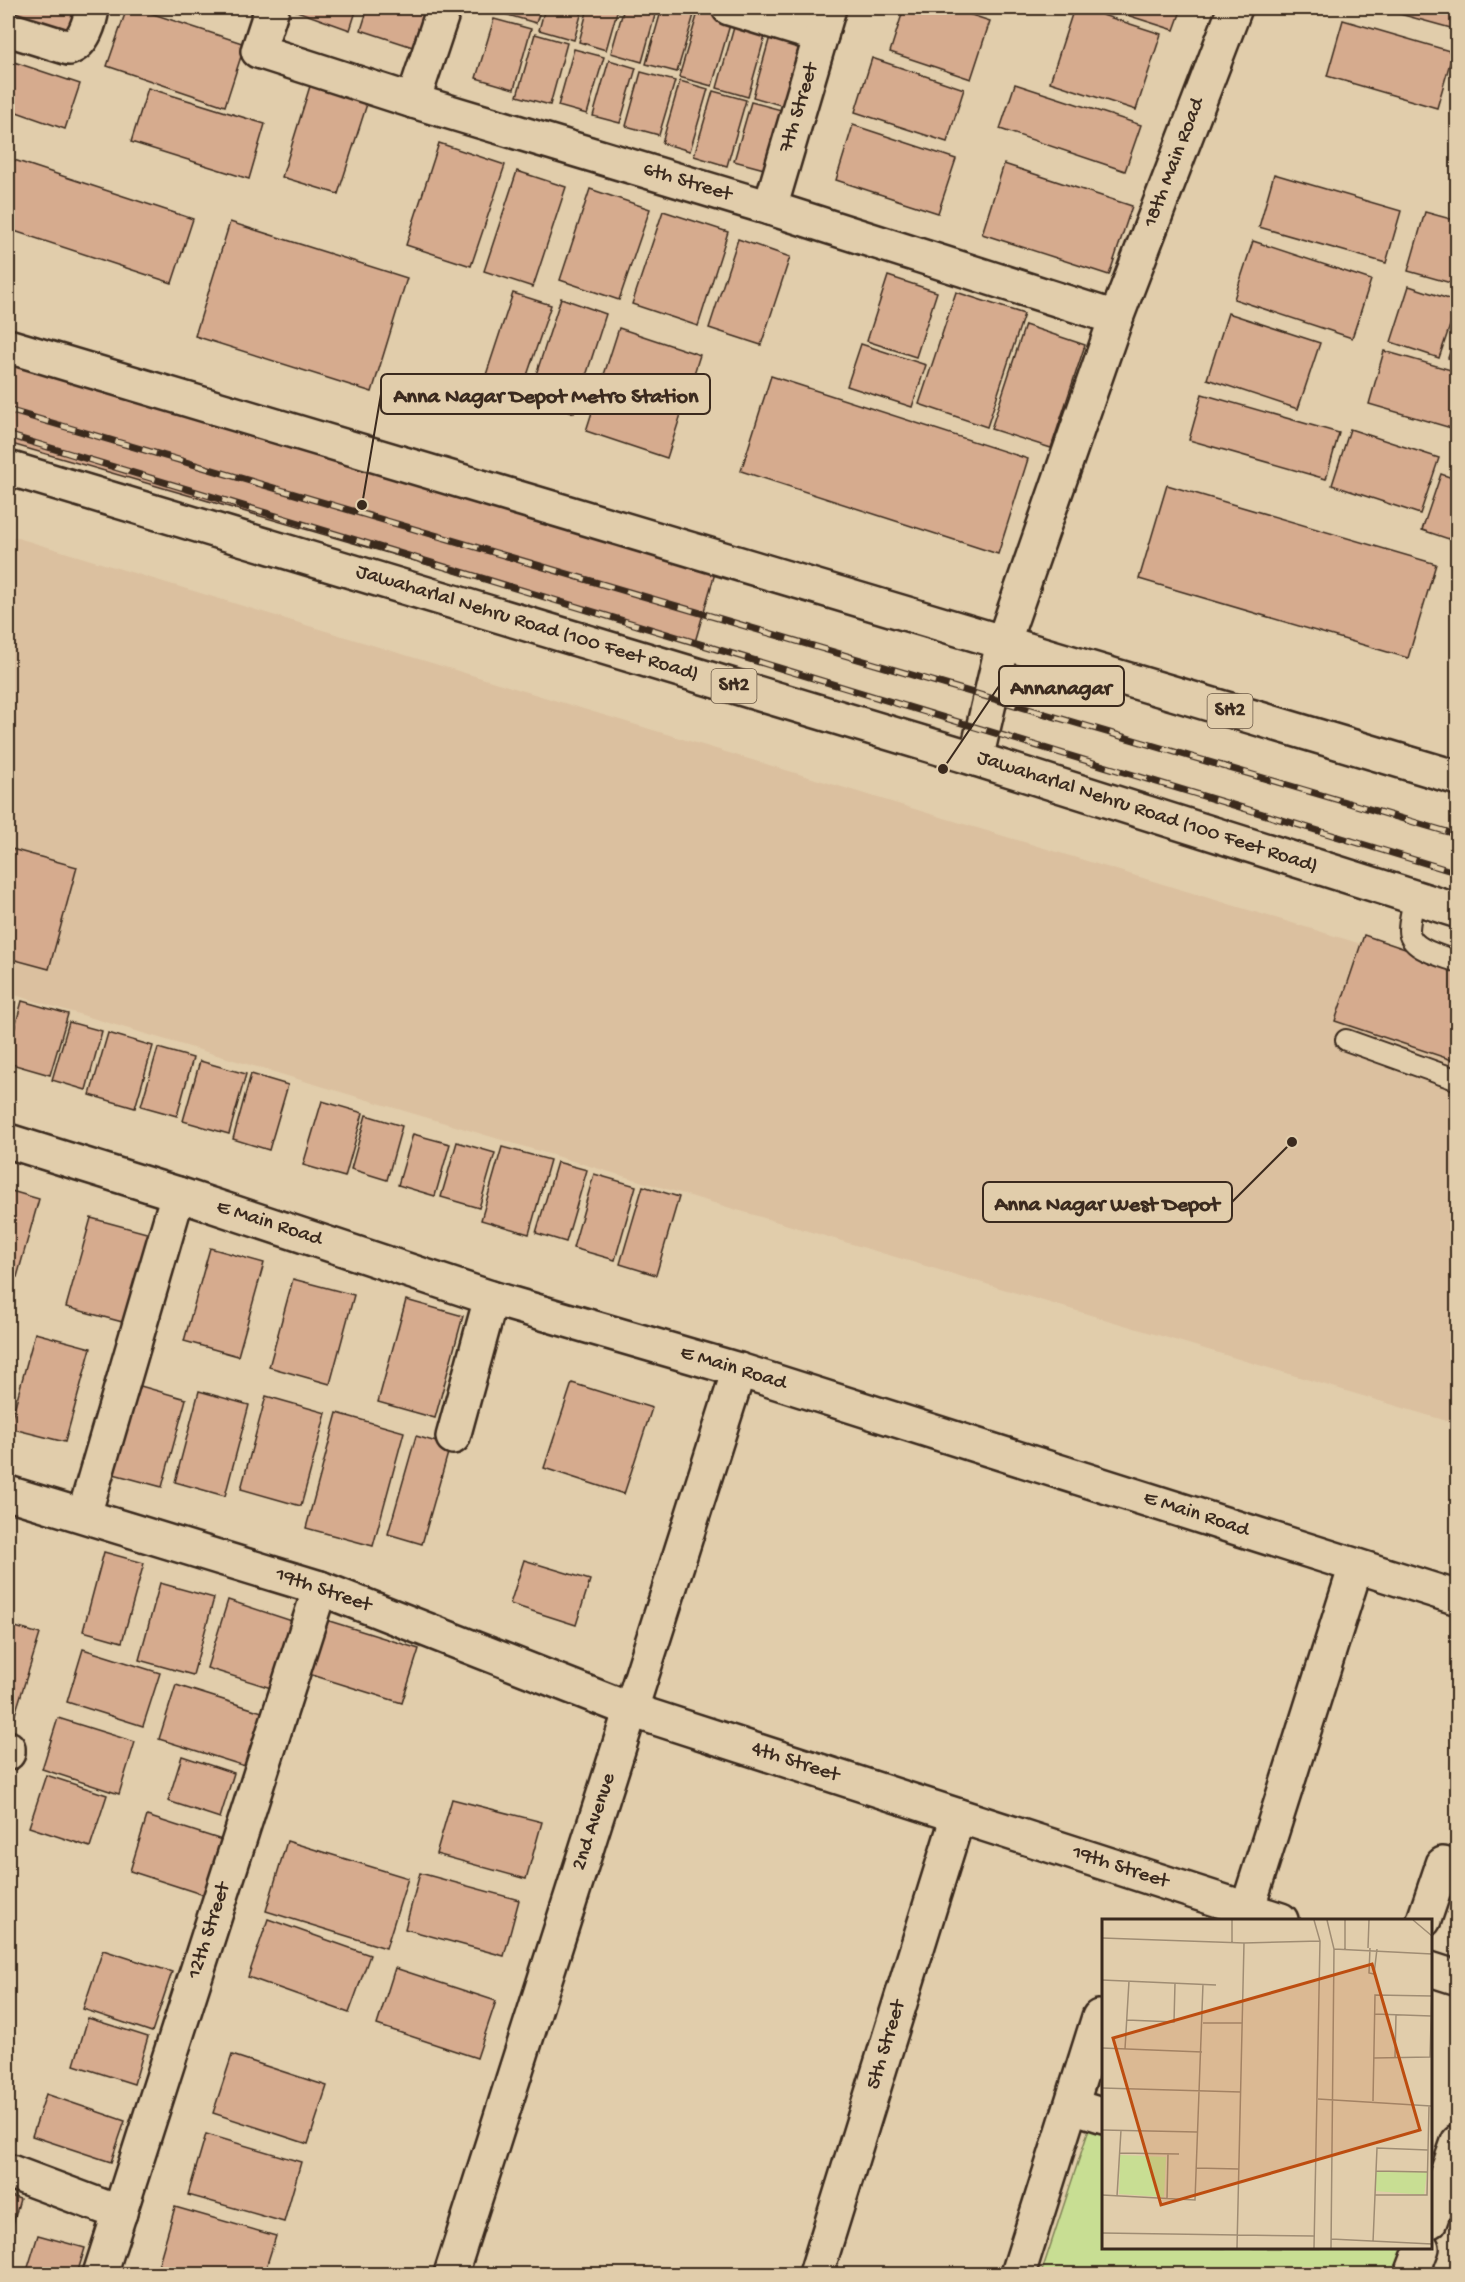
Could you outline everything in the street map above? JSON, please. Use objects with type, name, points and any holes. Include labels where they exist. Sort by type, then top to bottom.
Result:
[{"type":"street","points":[[8,29],[69,48],[77,45],[82,38],[92,8]]},
{"type":"street","name":"6th Street","points":[[272,8],[258,51],[413,101],[770,208],[1116,318]]},
{"type":"street","points":[[413,101],[444,8]]},
{"type":"street","points":[[729,8],[825,22]]},
{"type":"street","name":"18th Main Road","points":[[976,759],[1003,644],[1116,318],[1235,8]]},
{"type":"street","name":"7th Street","points":[[770,208],[825,22]]},
{"type":"street","name":"SH2","points":[[8,346],[1458,778]]},
{"type":"street","name":"Jawaharlal Nehru Road (100 Feet Road)","points":[[8,468],[976,759],[1458,911]]},
{"type":"street","name":"E Main Road","points":[[8,1141],[178,1194],[491,1298],[740,1370],[1458,1598]]},
{"type":"street","points":[[84,1515],[178,1194]]},
{"type":"street","points":[[453,1437],[491,1298]]},
{"type":"street","name":"2nd Avenue","points":[[451,2274],[740,1370]]},
{"type":"street","name":"19th Street","points":[[8,1493],[320,1588],[631,1710]]},
{"type":"street","points":[[1247,1910],[1356,1566]]},
{"type":"street","name":"12th Street","points":[[100,2274],[320,1588]]},
{"type":"street","name":"4th Street","points":[[631,1710],[958,1816]]},
{"type":"street","points":[[8,1748],[8,1753]]},
{"type":"street","name":"19th Street","points":[[958,1816],[1278,1919]]},
{"type":"street","name":"5th Street","points":[[816,2274],[958,1816]]},
{"type":"street","points":[[1424,1919],[1443,1864]]},
{"type":"street","points":[[1432,1969],[1458,1978]]},
{"type":"street","points":[[1018,2274],[1099,2017]]},
{"type":"street","points":[[1072,2106],[1102,2115]]},
{"type":"street","points":[[1432,2217],[1458,2142]]},
{"type":"street","points":[[8,2171],[120,2212]]},
{"type":"street","points":[[1412,2274],[1421,2249]]},
{"type":"lane","points":[[1414,897],[1409,930],[1411,939],[1419,946],[1458,962]]},
{"type":"lane","points":[[1346,1040],[1458,1080]]},
{"type":"shaded area","points":[[8,535],[1457,973],[1457,1424],[8,993]]},
{"type":"green space","points":[[1089,2129],[1102,2134],[1102,2249],[1407,2249],[1398,2274],[1041,2274]]},
{"type":"building","points":[[8,8],[82,8],[71,40],[8,19]]},
{"type":"building","points":[[127,8],[135,8],[245,44],[225,106],[107,66]]},
{"type":"building","points":[[291,8],[357,8],[350,30]]},
{"type":"building","points":[[368,8],[419,8],[437,14],[425,51],[361,30]]},
{"type":"building","points":[[495,8],[541,8],[536,23],[494,11]]},
{"type":"building","points":[[545,8],[583,8],[574,40],[539,30]]},
{"type":"building","points":[[588,8],[618,8],[606,50],[579,42]]},
{"type":"building","points":[[624,8],[657,8],[642,62],[611,53]]},
{"type":"building","points":[[662,8],[696,8],[677,72],[646,64]]},
{"type":"building","points":[[904,8],[950,8],[990,21],[971,79],[890,52]]},
{"type":"building","points":[[1074,8],[1081,8],[1161,34],[1136,110],[1050,82]]},
{"type":"building","points":[[1105,8],[1182,8],[1174,30]]},
{"type":"building","points":[[1378,8],[1458,8],[1458,30]]},
{"type":"building","points":[[699,9],[732,18],[712,86],[679,77]]},
{"type":"building","points":[[494,19],[531,29],[514,89],[476,78]]},
{"type":"building","points":[[736,20],[767,29],[748,97],[717,88]]},
{"type":"building","points":[[1343,20],[1453,52],[1437,108],[1327,76]]},
{"type":"building","points":[[771,33],[805,42],[787,107],[753,97]]},
{"type":"building","points":[[535,34],[567,43],[550,105],[517,96]]},
{"type":"building","points":[[574,49],[604,57],[587,114],[558,106]]},
{"type":"building","points":[[872,58],[964,89],[947,142],[855,112]]},
{"type":"building","points":[[8,60],[80,84],[65,129],[8,109]]},
{"type":"building","points":[[609,60],[636,68],[620,123],[593,116]]},
{"type":"building","points":[[641,72],[675,81],[659,135],[626,126]]},
{"type":"building","points":[[680,81],[708,89],[690,151],[662,143]]},
{"type":"building","points":[[1015,84],[1141,125],[1125,171],[1000,129]]},
{"type":"building","points":[[310,86],[367,104],[338,194],[282,177]]},
{"type":"building","points":[[148,88],[265,124],[249,179],[131,142]]},
{"type":"building","points":[[713,91],[746,100],[727,166],[694,156]]},
{"type":"building","points":[[751,102],[785,111],[768,170],[734,161]]},
{"type":"building","points":[[853,125],[956,159],[938,213],[836,180]]},
{"type":"building","points":[[439,143],[505,165],[471,266],[406,245]]},
{"type":"building","points":[[8,158],[193,219],[172,283],[8,229]]},
{"type":"building","points":[[1004,164],[1132,206],[1109,275],[982,234]]},
{"type":"building","points":[[517,171],[566,187],[533,287],[484,271]]},
{"type":"building","points":[[1274,174],[1401,211],[1386,263],[1259,227]]},
{"type":"building","points":[[590,189],[650,209],[619,300],[560,280]]},
{"type":"building","points":[[663,211],[728,232],[698,326],[632,304]]},
{"type":"building","points":[[1425,212],[1458,221],[1458,285],[1408,271]]},
{"type":"building","points":[[230,222],[407,278],[372,392],[195,336]]},
{"type":"building","points":[[738,239],[790,257],[761,345],[709,328]]},
{"type":"building","points":[[1253,241],[1371,280],[1352,338],[1234,299]]},
{"type":"building","points":[[888,276],[937,292],[916,357],[867,341]]},
{"type":"building","points":[[1409,286],[1458,302],[1439,358],[1391,342]]},
{"type":"building","points":[[956,292],[1024,314],[987,427],[919,404]]},
{"type":"building","points":[[513,293],[551,305],[519,399],[482,387]]},
{"type":"building","points":[[561,298],[606,314],[574,413],[528,399]]},
{"type":"building","points":[[1228,313],[1320,343],[1298,409],[1207,379]]},
{"type":"building","points":[[1025,325],[1085,345],[1051,448],[991,429]]},
{"type":"building","points":[[619,328],[700,355],[667,458],[586,431]]},
{"type":"building","points":[[1458,328],[1458,361],[1448,358]]},
{"type":"building","points":[[861,344],[926,365],[912,407],[847,386]]},
{"type":"building","points":[[1384,351],[1458,372],[1458,430],[1369,404]]},
{"type":"building","points":[[8,361],[717,566],[695,642],[8,443]]},
{"type":"building","points":[[771,376],[1028,459],[998,554],[741,471]]},
{"type":"building","points":[[1202,394],[1339,433],[1326,479],[1189,440]]},
{"type":"building","points":[[1350,429],[1439,458],[1420,514],[1332,485]]},
{"type":"building","points":[[1441,474],[1458,480],[1458,542],[1422,530]]},
{"type":"building","points":[[1167,485],[1436,564],[1408,658],[1139,579]]},
{"type":"building","points":[[8,848],[77,867],[49,969],[8,958]]},
{"type":"building","points":[[1364,935],[1458,967],[1458,1062],[1335,1021]]},
{"type":"building","points":[[8,1000],[15,1002],[8,1028]]},
{"type":"building","points":[[22,1001],[68,1014],[50,1075],[8,1063],[8,1053]]},
{"type":"building","points":[[69,1022],[102,1031],[86,1090],[52,1080]]},
{"type":"building","points":[[108,1033],[153,1046],[135,1108],[90,1095]]},
{"type":"building","points":[[158,1048],[193,1058],[177,1116],[141,1106]]},
{"type":"building","points":[[200,1061],[246,1074],[229,1134],[183,1121]]},
{"type":"building","points":[[251,1074],[288,1085],[269,1150],[233,1139]]},
{"type":"building","points":[[322,1101],[363,1113],[345,1177],[303,1165]]},
{"type":"building","points":[[366,1115],[402,1126],[387,1180],[351,1169]]},
{"type":"building","points":[[413,1134],[450,1144],[435,1196],[398,1185]]},
{"type":"building","points":[[457,1142],[495,1153],[479,1208],[441,1197]]},
{"type":"building","points":[[502,1147],[550,1160],[529,1234],[481,1220]]},
{"type":"building","points":[[557,1162],[587,1170],[566,1242],[536,1233]]},
{"type":"building","points":[[594,1174],[636,1186],[615,1260],[573,1248]]},
{"type":"building","points":[[643,1186],[679,1197],[656,1275],[620,1264]]},
{"type":"building","points":[[8,1190],[39,1199],[17,1277],[8,1274]]},
{"type":"building","points":[[91,1218],[154,1235],[130,1324],[66,1307]]},
{"type":"building","points":[[210,1248],[264,1263],[238,1356],[184,1341]]},
{"type":"building","points":[[293,1279],[354,1295],[330,1384],[269,1367]]},
{"type":"building","points":[[406,1300],[463,1316],[435,1418],[378,1402]]},
{"type":"building","points":[[35,1333],[91,1348],[65,1442],[9,1428]]},
{"type":"building","points":[[130,1383],[186,1399],[162,1487],[106,1472]]},
{"type":"building","points":[[572,1383],[652,1408],[624,1494],[544,1468]]},
{"type":"building","points":[[199,1391],[249,1405],[225,1496],[175,1482]]},
{"type":"building","points":[[266,1396],[326,1413],[301,1506],[241,1489]]},
{"type":"building","points":[[337,1413],[404,1432],[373,1546],[306,1528]]},
{"type":"building","points":[[416,1436],[450,1446],[422,1544],[388,1534]]},
{"type":"building","points":[[104,1552],[144,1563],[122,1642],[83,1631]]},
{"type":"building","points":[[524,1560],[590,1580],[576,1625],[510,1604]]},
{"type":"building","points":[[160,1583],[214,1598],[193,1675],[139,1660]]},
{"type":"building","points":[[228,1600],[292,1621],[271,1688],[207,1668]]},
{"type":"building","points":[[326,1620],[419,1649],[402,1703],[309,1674]]},
{"type":"building","points":[[8,1625],[40,1634],[11,1727],[8,1726]]},
{"type":"building","points":[[83,1649],[160,1673],[143,1726],[67,1702]]},
{"type":"building","points":[[176,1685],[265,1713],[248,1767],[159,1739]]},
{"type":"building","points":[[58,1718],[135,1742],[119,1794],[42,1769]]},
{"type":"building","points":[[182,1756],[234,1773],[220,1818],[168,1801]]},
{"type":"building","points":[[46,1775],[107,1795],[90,1847],[29,1827]]},
{"type":"building","points":[[452,1799],[542,1822],[526,1879],[436,1854]]},
{"type":"building","points":[[147,1816],[222,1840],[204,1895],[130,1871]]},
{"type":"building","points":[[287,1841],[408,1878],[386,1948],[266,1911]]},
{"type":"building","points":[[420,1873],[519,1900],[504,1956],[405,1929]]},
{"type":"building","points":[[268,1919],[370,1955],[349,2013],[248,1977]]},
{"type":"building","points":[[103,1950],[172,1972],[152,2032],[83,2009]]},
{"type":"building","points":[[395,1968],[496,2001],[477,2058],[377,2025]]},
{"type":"building","points":[[88,2018],[148,2037],[134,2084],[74,2065]]},
{"type":"building","points":[[232,2055],[327,2086],[308,2144],[213,2113]]},
{"type":"building","points":[[46,2094],[125,2121],[111,2162],[32,2136]]},
{"type":"building","points":[[206,2134],[301,2162],[284,2222],[188,2195]]},
{"type":"building","points":[[8,2195],[20,2199],[8,2242]]},
{"type":"building","points":[[175,2207],[276,2236],[264,2274],[172,2274],[157,2270]]},
{"type":"building","points":[[38,2235],[85,2248],[77,2274],[26,2274]]},
{"type":"railway","points":[[8,410],[1458,835]]},
{"type":"railway","points":[[8,435],[1458,873]]},
{"type":"place","name":"Anna Nagar Depot Metro Station","points":[[362,505]]},
{"type":"place","name":"Annanagar","points":[[943,769]]},
{"type":"place","name":"Anna Nagar West Depot","points":[[1292,1142]]}]
